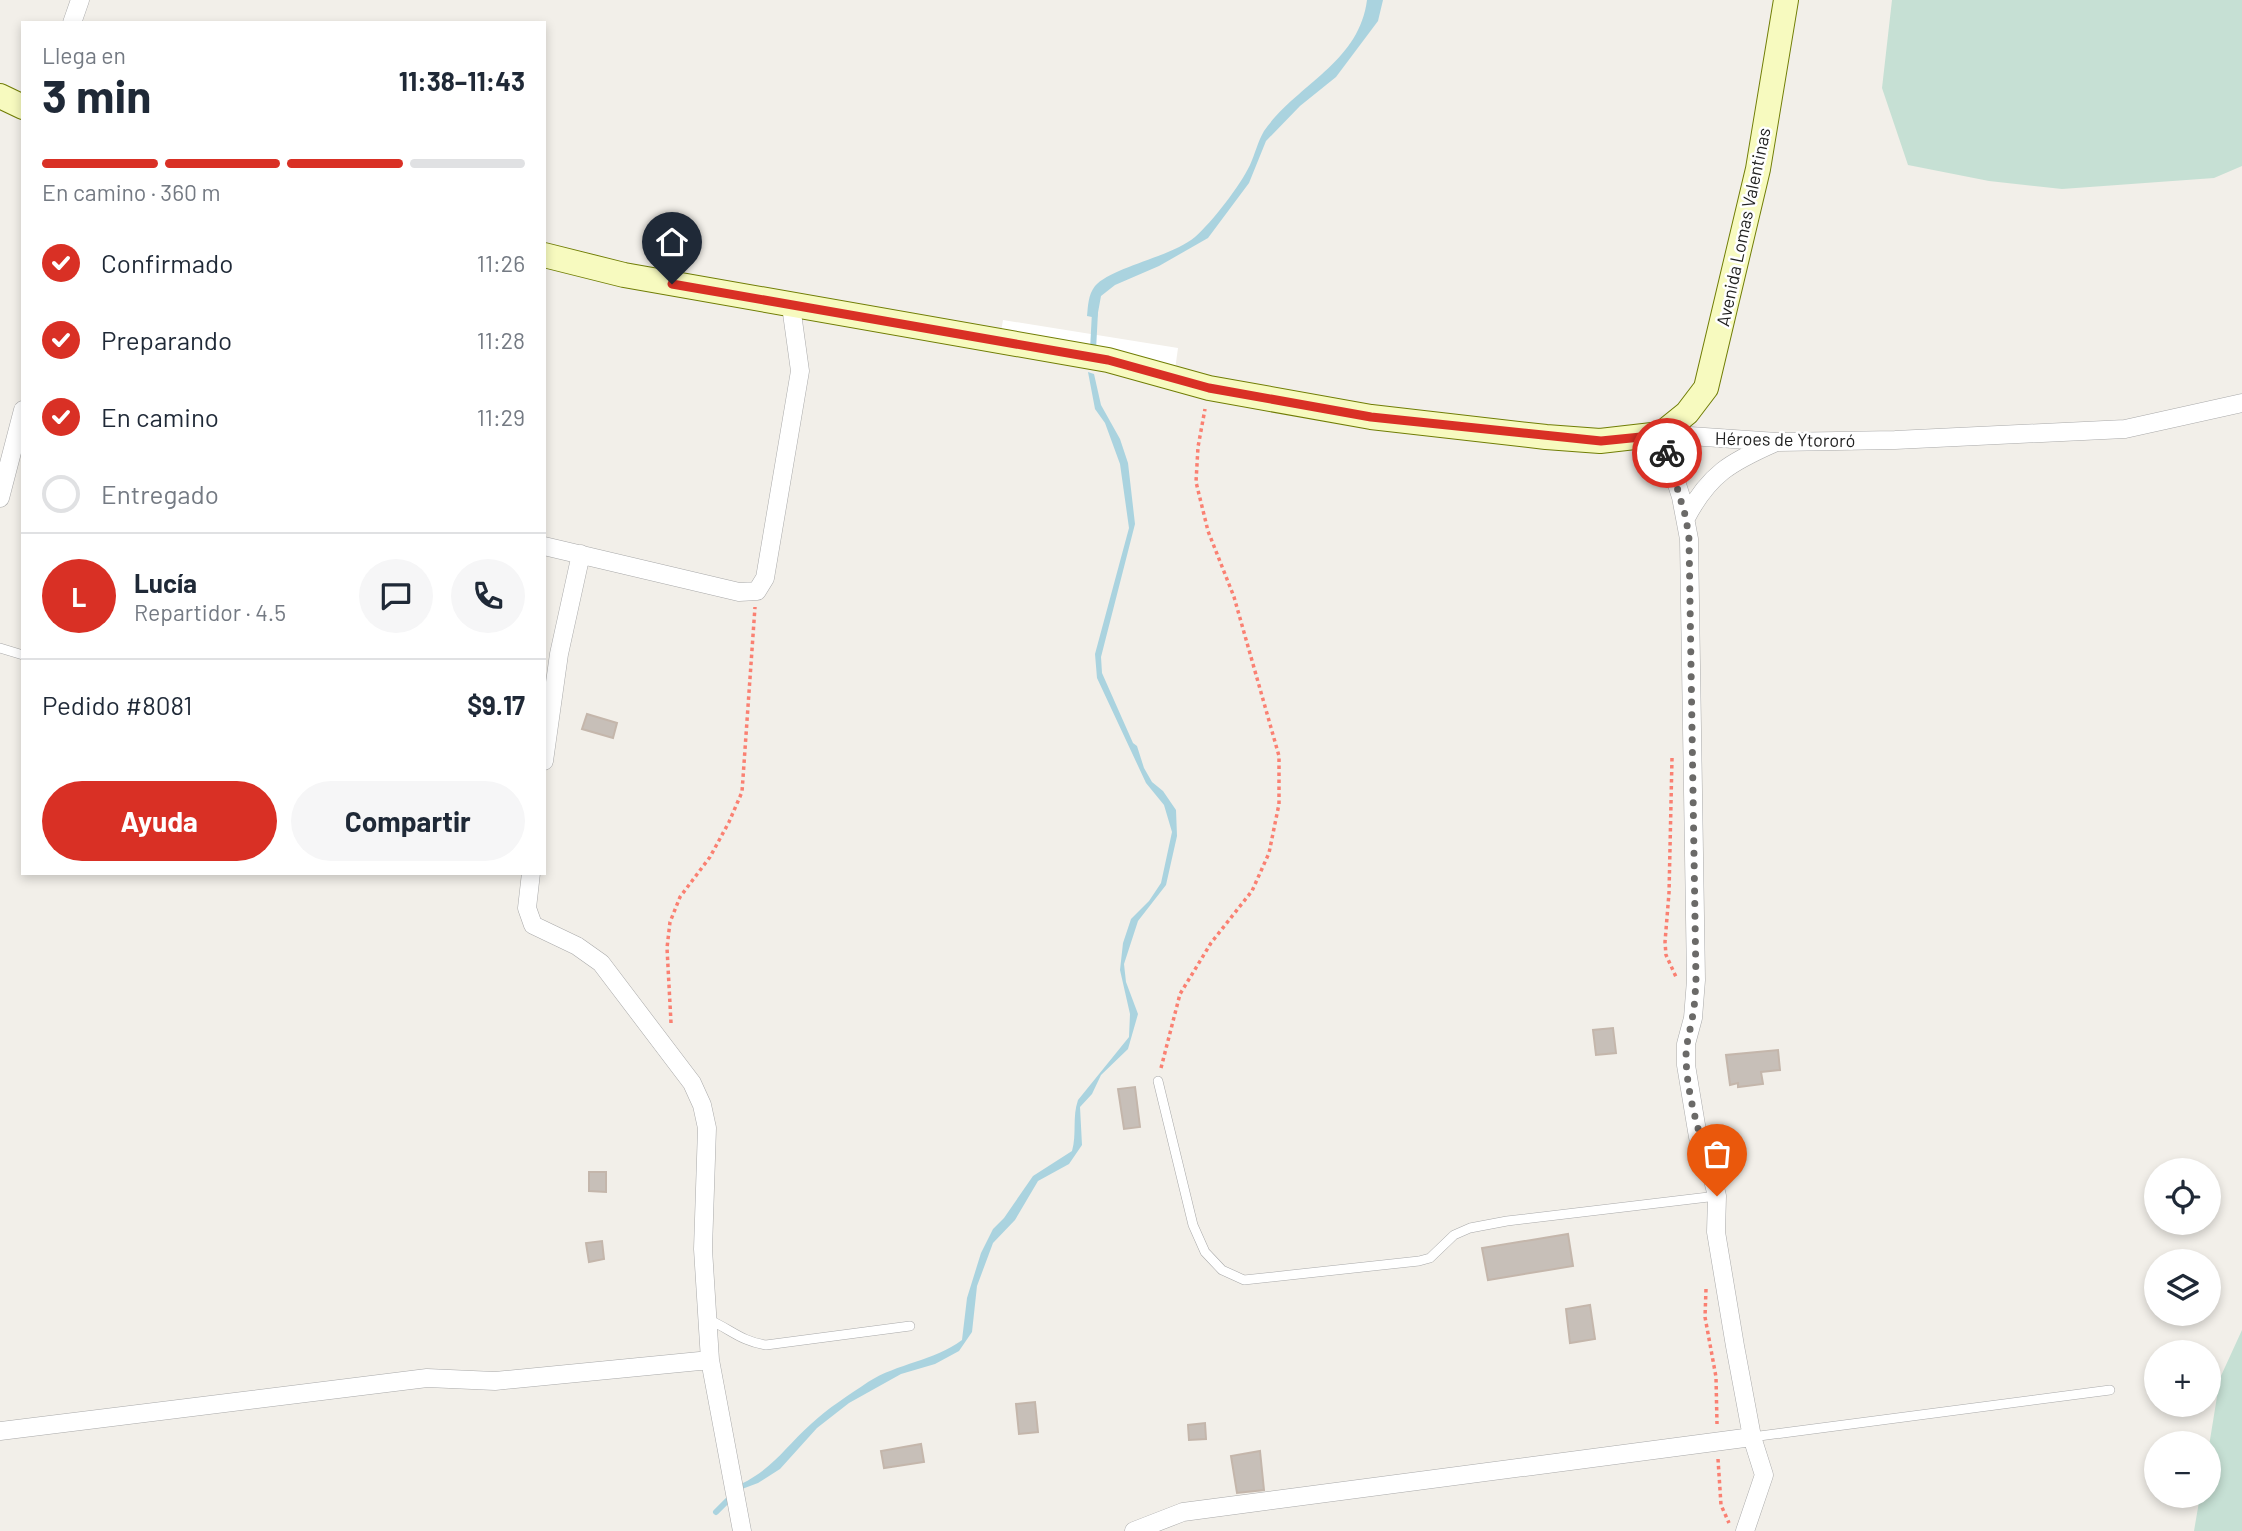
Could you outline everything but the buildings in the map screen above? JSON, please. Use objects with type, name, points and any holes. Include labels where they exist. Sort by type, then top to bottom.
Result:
[{"type":"main road","name":"Avenida Lomas Valentinas","points":[[1661,435],[1687,413],[1706,388],[1758,169],[1786,0]]},
{"type":"main road","points":[[0,96],[21,106]]},
{"type":"main road","name":"Héroes de Ytororó","points":[[546,256],[624,275],[1108,360],[1209,388],[1371,417],[1601,441],[1661,435]]},
{"type":"street","points":[[73,21],[80,0]]},
{"type":"street","points":[[546,546],[739,592],[757,591],[765,578],[800,371],[791,306]]},
{"type":"street","name":"Héroes de Ytororó","points":[[1661,435],[1777,442],[1895,440],[2124,429],[2242,403]]},
{"type":"street","points":[[0,498],[20,430]]},
{"type":"street","points":[[1661,435],[1686,518],[1689,539],[1696,981],[1686,1055],[1698,1137],[1706,1153],[1717,1196],[1716,1232],[1752,1437],[1764,1475],[1745,1531]]},
{"type":"street","points":[[1686,518],[1708,483],[1720,471],[1733,462],[1777,442]]},
{"type":"street","points":[[546,747],[559,654],[581,554]]},
{"type":"street","points":[[531,875],[527,908],[533,925],[578,946],[601,963],[673,1056],[692,1083],[702,1105],[707,1128],[703,1249],[710,1360],[742,1531]]},
{"type":"street","points":[[0,1431],[427,1378],[495,1381],[710,1360]]},
{"type":"street","points":[[1134,1531],[1183,1512],[1752,1437]]},
{"type":"lane","points":[[0,648],[21,654]]},
{"type":"lane","points":[[1158,1081],[1193,1225],[1205,1252],[1222,1270],[1244,1280],[1419,1261],[1430,1258],[1454,1236],[1470,1227],[1717,1196]]},
{"type":"lane","points":[[707,1319],[726,1327],[746,1342],[766,1345],[910,1326]]},
{"type":"lane","points":[[1752,1437],[2110,1390]]},
{"type":"path","points":[[1158,1081],[1180,994],[1212,943],[1252,891],[1269,853],[1279,804],[1279,756],[1270,721],[1234,597],[1208,531],[1196,482],[1198,447],[1209,388]]},
{"type":"path","points":[[673,1056],[667,948],[670,922],[680,897],[710,856],[742,792],[757,591]]},
{"type":"path","points":[[1673,746],[1665,942],[1666,955],[1678,983]]},
{"type":"path","points":[[1708,1279],[1704,1317],[1716,1377],[1721,1505],[1734,1531]]},
{"type":"green space","points":[[1892,0],[2242,0],[2242,166],[2214,178],[2062,189],[1989,181],[1908,165],[1882,88]]},
{"type":"green space","points":[[2242,1330],[2242,1531],[2194,1531],[2198,1508],[2221,1508],[2221,1431],[2211,1431],[2214,1417],[2221,1417],[2221,1376]]},
{"type":"water","points":[[1367,0],[1383,0],[1378,21],[1336,77],[1300,106],[1266,141],[1249,183],[1208,238],[1159,266],[1115,285],[1101,296],[1097,318],[1087,316],[1091,293],[1103,279],[1185,244],[1209,222],[1245,174],[1264,131],[1278,114],[1340,57],[1362,22]]},
{"type":"water","points":[[1088,372],[1094,374],[1101,405],[1120,439],[1128,463],[1135,524],[1101,657],[1102,673],[1133,743],[1137,746],[1144,768],[1152,782],[1163,791],[1176,810],[1177,836],[1166,885],[1138,921],[1124,964],[1126,982],[1138,1014],[1128,1049],[1101,1075],[1092,1094],[1080,1107],[1082,1145],[1069,1164],[1038,1181],[1015,1220],[993,1243],[977,1286],[972,1332],[959,1351],[935,1364],[901,1374],[849,1403],[817,1428],[780,1469],[758,1483],[742,1489],[741,1484],[771,1464],[818,1418],[868,1382],[891,1370],[940,1353],[962,1340],[967,1298],[981,1253],[993,1229],[1004,1218],[1033,1176],[1072,1151],[1078,1100],[1129,1037],[1130,1014],[1120,970],[1123,943],[1131,919],[1149,901],[1161,883],[1172,832],[1164,805],[1146,783],[1097,678],[1095,654],[1129,528],[1120,464],[1105,423],[1095,409]]},
{"type":"pier","points":[[1003,320],[1178,348],[1174,377],[998,350]]},
{"type":"waterway","points":[[1093,350],[1095,312]]},
{"type":"waterway","points":[[716,1512],[733,1495]]},
{"type":"way so far","points":[[1667,453],[1681,497],[1689,539],[1696,981],[1693,1018],[1686,1044],[1686,1065],[1698,1137],[1706,1153],[1717,1196]]},
{"type":"route","points":[[672,284],[1108,360],[1209,388],[1371,417],[1601,441],[1661,435],[1667,453]]}]
